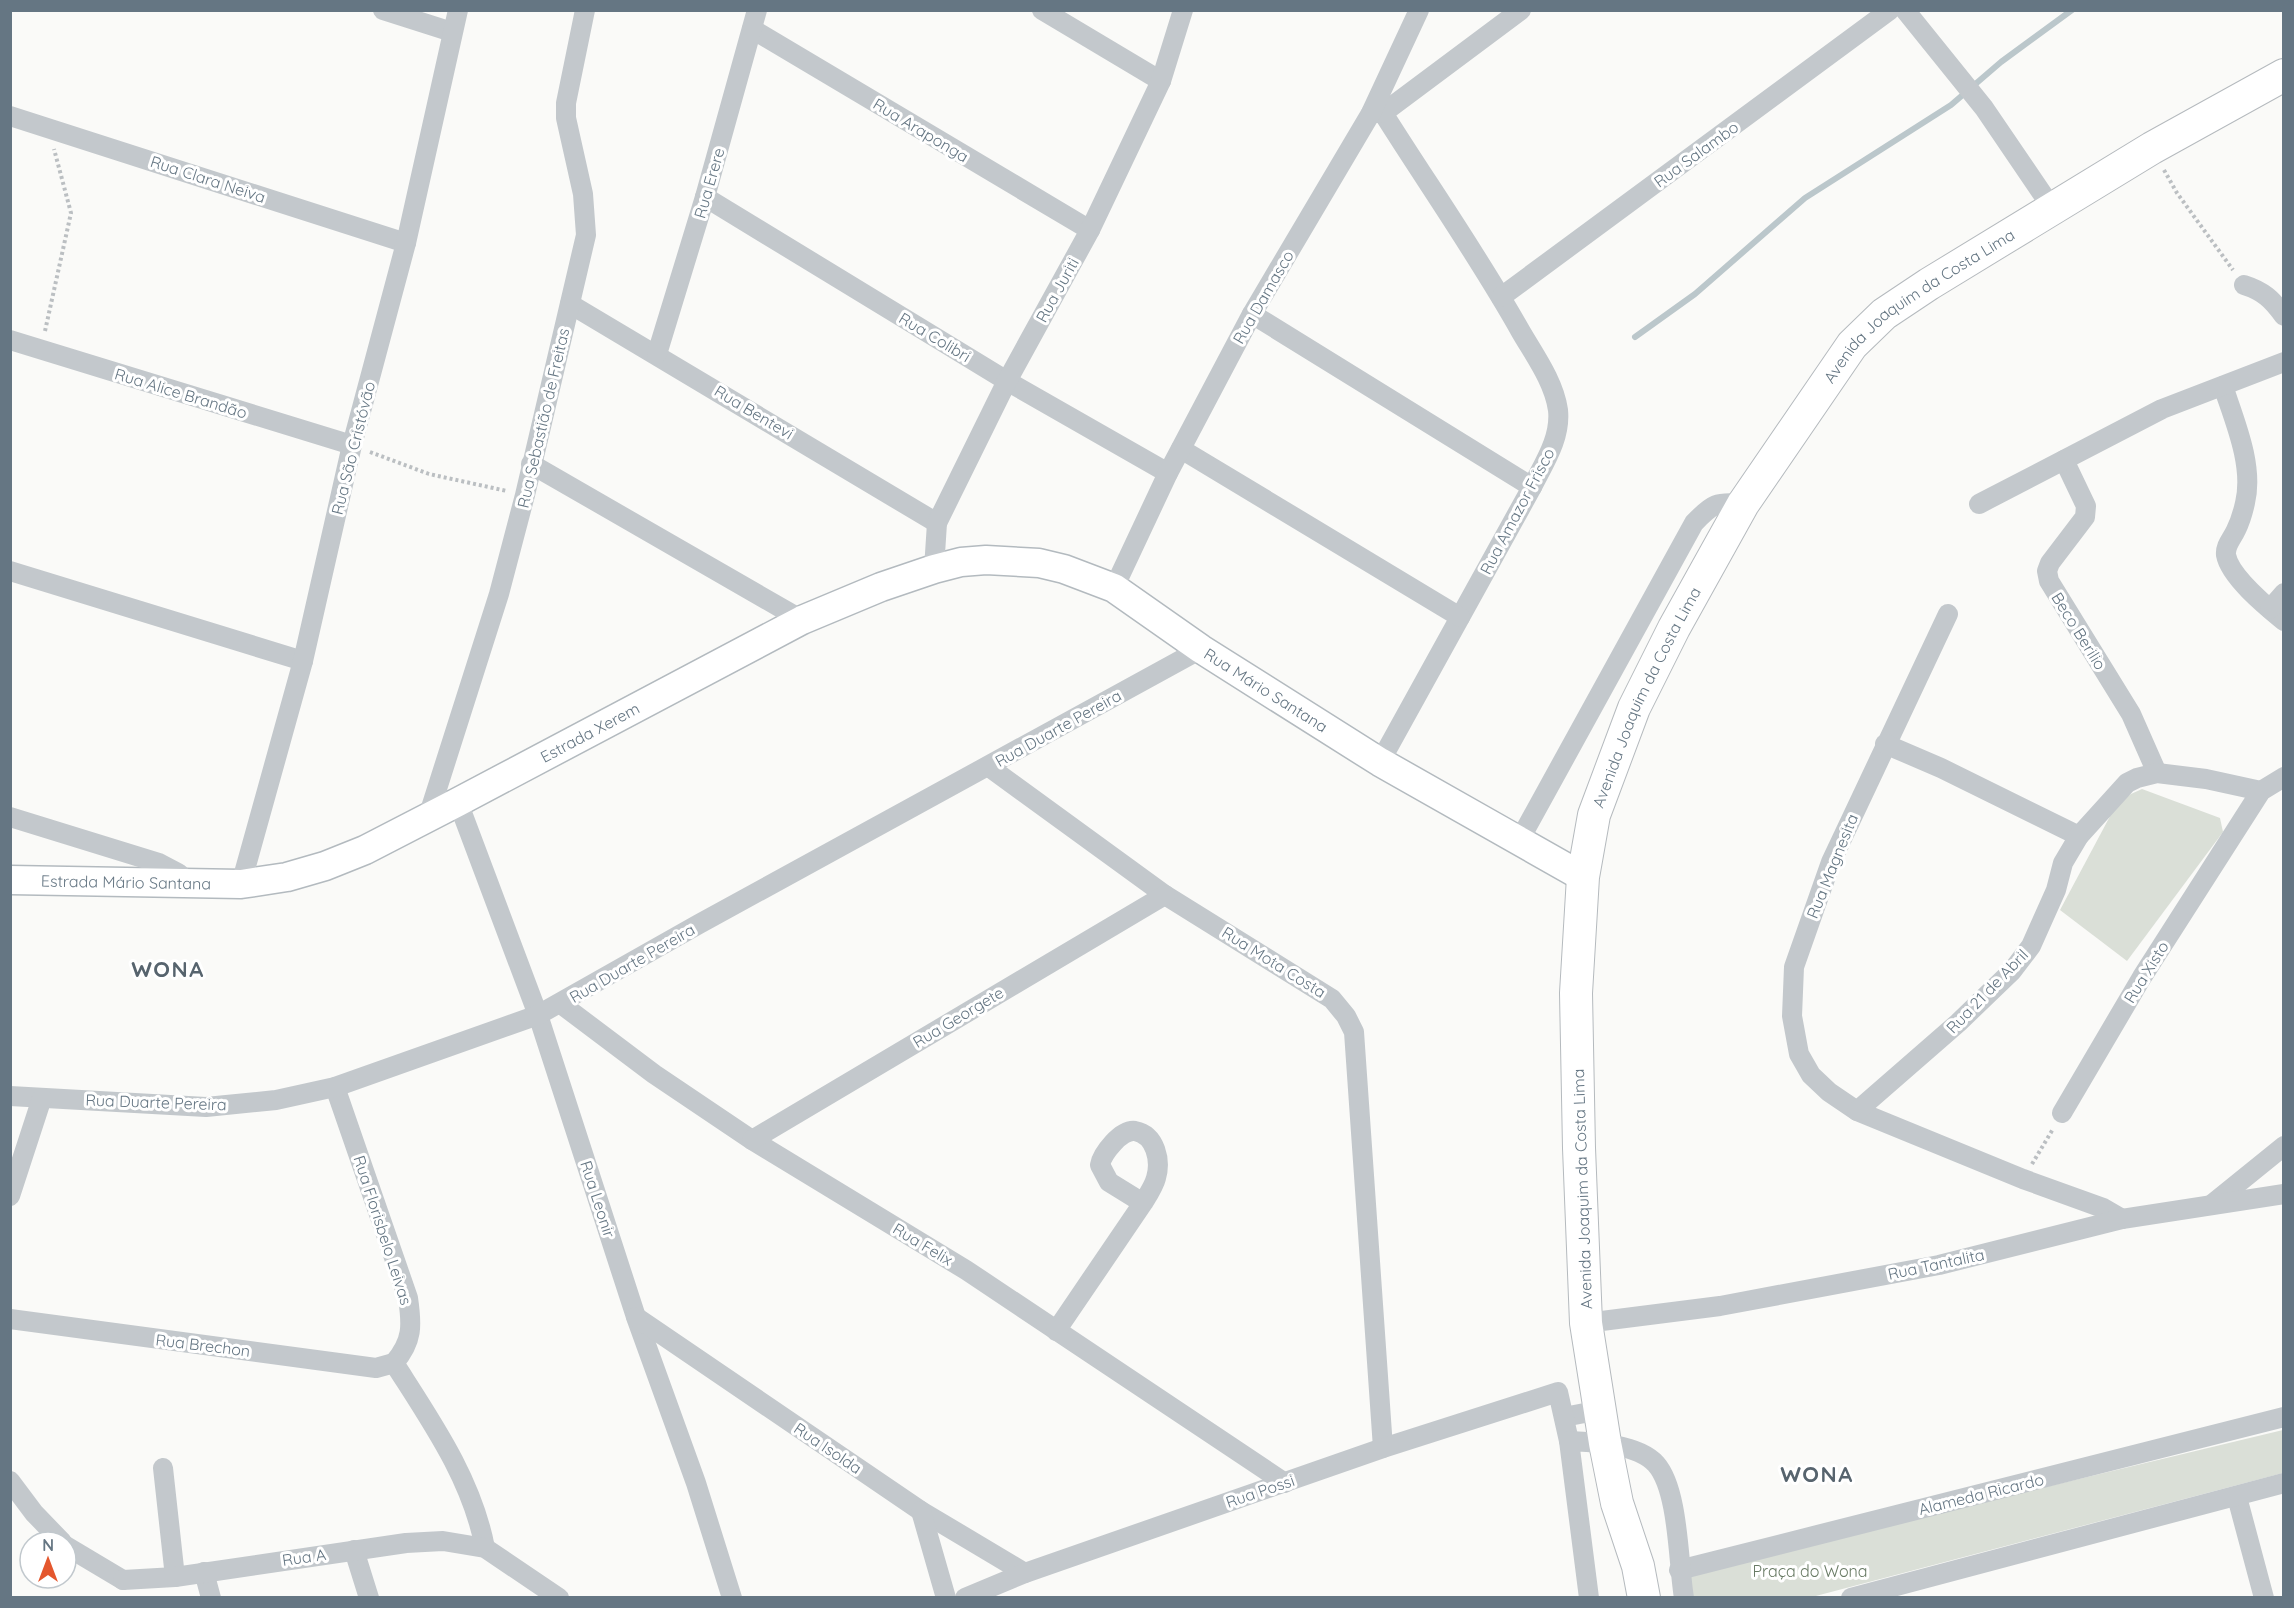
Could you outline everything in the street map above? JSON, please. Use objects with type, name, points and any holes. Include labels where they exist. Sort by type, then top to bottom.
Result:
[{"type":"main road","name":"Avenida Joaquim da Costa Lima","points":[[1644,1598],[1638,1566],[1617,1503],[1586,1323],[1576,993],[1583,877],[1594,815],[1634,708],[1674,628],[1743,504],[1852,345],[1884,314],[2052,208],[2152,148],[2283,75]]},
{"type":"street","points":[[383,10],[452,32]]},
{"type":"street","name":"Rua São Cristóvão","points":[[241,884],[303,662],[352,446],[406,243],[458,10]]},
{"type":"street","name":"Rua Sebastião de Freitas","points":[[429,817],[499,594],[525,495],[586,235],[583,194],[566,118],[566,103],[585,10]]},
{"type":"street","points":[[1042,10],[1161,81]]},
{"type":"street","name":"Rua Juriti","points":[[934,569],[937,523],[1007,381],[1090,230],[1161,81],[1183,10]]},
{"type":"street","name":"Rua Damasco","points":[[1114,588],[1168,472],[1252,314],[1377,113],[1419,10]]},
{"type":"street","points":[[1377,113],[1521,10]]},
{"type":"street","name":"Rua Salambo","points":[[1501,297],[1890,10]]},
{"type":"street","points":[[1905,10],[1964,81],[2052,208]]},
{"type":"street","name":"Rua Erere","points":[[657,354],[705,197],[755,20]]},
{"type":"street","name":"Rua Araponga","points":[[755,20],[1090,230]]},
{"type":"street","name":"Rua Amazor Frisco","points":[[1377,113],[1501,297],[1548,380],[1557,408],[1558,424],[1555,440],[1532,487],[1380,762]]},
{"type":"street","name":"Rua Clara Neiva","points":[[10,116],[406,243]]},
{"type":"street","name":"Rua Colibri","points":[[705,197],[1007,381],[1168,472]]},
{"type":"street","points":[[2244,285],[2271,297],[2283,315]]},
{"type":"street","name":"Rua Bentevi","points":[[570,304],[937,523]]},
{"type":"street","points":[[1252,314],[1532,487]]},
{"type":"street","name":"Rua Alice Brandão","points":[[10,340],[352,446]]},
{"type":"street","points":[[1979,504],[2162,409],[2283,362]]},
{"type":"street","points":[[2223,386],[2246,455],[2246,500],[2237,529],[2227,545],[2226,554],[2229,564],[2241,580],[2277,615],[2283,593]]},
{"type":"street","points":[[1181,449],[1460,617]]},
{"type":"street","name":"Beco Berilio","points":[[2064,460],[2086,506],[2086,512],[2085,517],[2050,563],[2047,570],[2049,580],[2130,714],[2157,772]]},
{"type":"street","points":[[531,464],[802,620]]},
{"type":"street","points":[[1519,841],[1694,523],[1709,507],[1724,502],[1743,504]]},
{"type":"street","name":"Rua Mário Santana","points":[[934,569],[962,562],[1014,560],[1064,569],[1114,588],[1201,649],[1380,762],[1583,877]]},
{"type":"street","name":"Estrada Xerem","points":[[241,884],[287,877],[326,866],[365,850],[802,620],[881,587],[934,569]]},
{"type":"street","points":[[10,571],[303,662]]},
{"type":"street","name":"Rua Magnesita","points":[[1948,614],[1885,744],[1832,862],[1794,967],[1792,1016],[1799,1054],[1811,1075],[1829,1092],[1857,1111],[2024,1179],[2072,1195],[2122,1219]]},
{"type":"street","name":"Rua Duarte Pereira","points":[[10,1096],[206,1107],[276,1100],[335,1087],[538,1015],[699,924],[1201,649]]},
{"type":"street","points":[[1885,744],[1941,768],[2079,836]]},
{"type":"street","name":"Rua Mota Costa","points":[[989,766],[1165,895],[1332,999],[1346,1016],[1354,1032],[1383,1448]]},
{"type":"street","name":"Rua 21 de Abril","points":[[1857,1111],[1958,1023],[2012,970],[2031,946],[2056,890],[2063,864],[2079,836],[2127,783],[2157,772],[2206,779],[2261,791]]},
{"type":"street","name":"Rua Xisto","points":[[2062,1113],[2142,976],[2261,791],[2283,777]]},
{"type":"street","name":"Rua Leonir","points":[[458,802],[538,1015],[636,1317],[696,1483],[732,1598]]},
{"type":"street","points":[[10,817],[159,863],[178,873],[190,884]]},
{"type":"street","name":"Estrada Mário Santana","points":[[10,880],[241,884]]},
{"type":"street","name":"Rua Georgete","points":[[752,1140],[1165,895]]},
{"type":"street","name":"Rua Felix","points":[[561,1004],[654,1074],[752,1140],[966,1270],[1285,1483]]},
{"type":"street","name":"Rua Florisbelo Leivas","points":[[335,1087],[408,1298],[412,1326],[404,1351],[394,1363]]},
{"type":"street","points":[[10,1196],[42,1098]]},
{"type":"street","points":[[2211,1205],[2283,1146]]},
{"type":"street","name":"Rua Tantalita","points":[[1586,1323],[1720,1306],[1939,1265],[2122,1219],[2283,1194]]},
{"type":"street","points":[[1056,1331],[1143,1203]]},
{"type":"street","name":"Rua Isolda","points":[[636,1317],[921,1511],[1025,1572]]},
{"type":"street","name":"Rua Brechon","points":[[10,1319],[376,1368],[394,1363]]},
{"type":"street","points":[[394,1363],[443,1440],[471,1496],[485,1548],[559,1598]]},
{"type":"street","name":"Rua Possi","points":[[965,1598],[1025,1572],[1383,1448],[1558,1392],[1564,1417]]},
{"type":"street","points":[[1589,1598],[1564,1417],[1600,1410]]},
{"type":"street","name":"Alameda Ricardo","points":[[1679,1570],[2283,1417]]},
{"type":"street","points":[[1569,1441],[1605,1443],[1642,1455],[1656,1464],[1667,1483],[1673,1501],[1679,1570],[1684,1598]]},
{"type":"street","points":[[163,1468],[175,1576]]},
{"type":"street","points":[[10,1481],[34,1513],[50,1530]]},
{"type":"street","points":[[1851,1598],[2283,1483]]},
{"type":"street","points":[[2237,1497],[2264,1598]]},
{"type":"street","points":[[921,1511],[946,1598]]},
{"type":"street","name":"Rua A","points":[[126,1589],[175,1576],[406,1543],[443,1541],[485,1548]]},
{"type":"street","points":[[354,1550],[369,1598]]},
{"type":"street","points":[[78,1555],[126,1589]]},
{"type":"street","points":[[204,1572],[211,1598]]},
{"type":"path","points":[[41,349],[71,213],[48,128]]},
{"type":"path","points":[[2152,148],[2177,193],[2244,285]]},
{"type":"path","points":[[352,446],[429,474],[525,495]]},
{"type":"path","points":[[2024,1179],[2062,1113]]},
{"type":"green space","points":[[2142,789],[2220,818],[2223,832],[2127,961],[2060,910],[2116,805]]},
{"type":"green space","name":"Praça do Wona","points":[[2283,1430],[2283,1473],[1812,1597],[1690,1597],[1687,1573]]},
{"type":"waterway","points":[[1635,337],[1695,294],[1805,198],[1951,105],[2001,62],[2072,10]]},
{"type":"district","name":"WONA","points":[[168,969]]},
{"type":"district","name":"WONA","points":[[1817,1474]]}]
